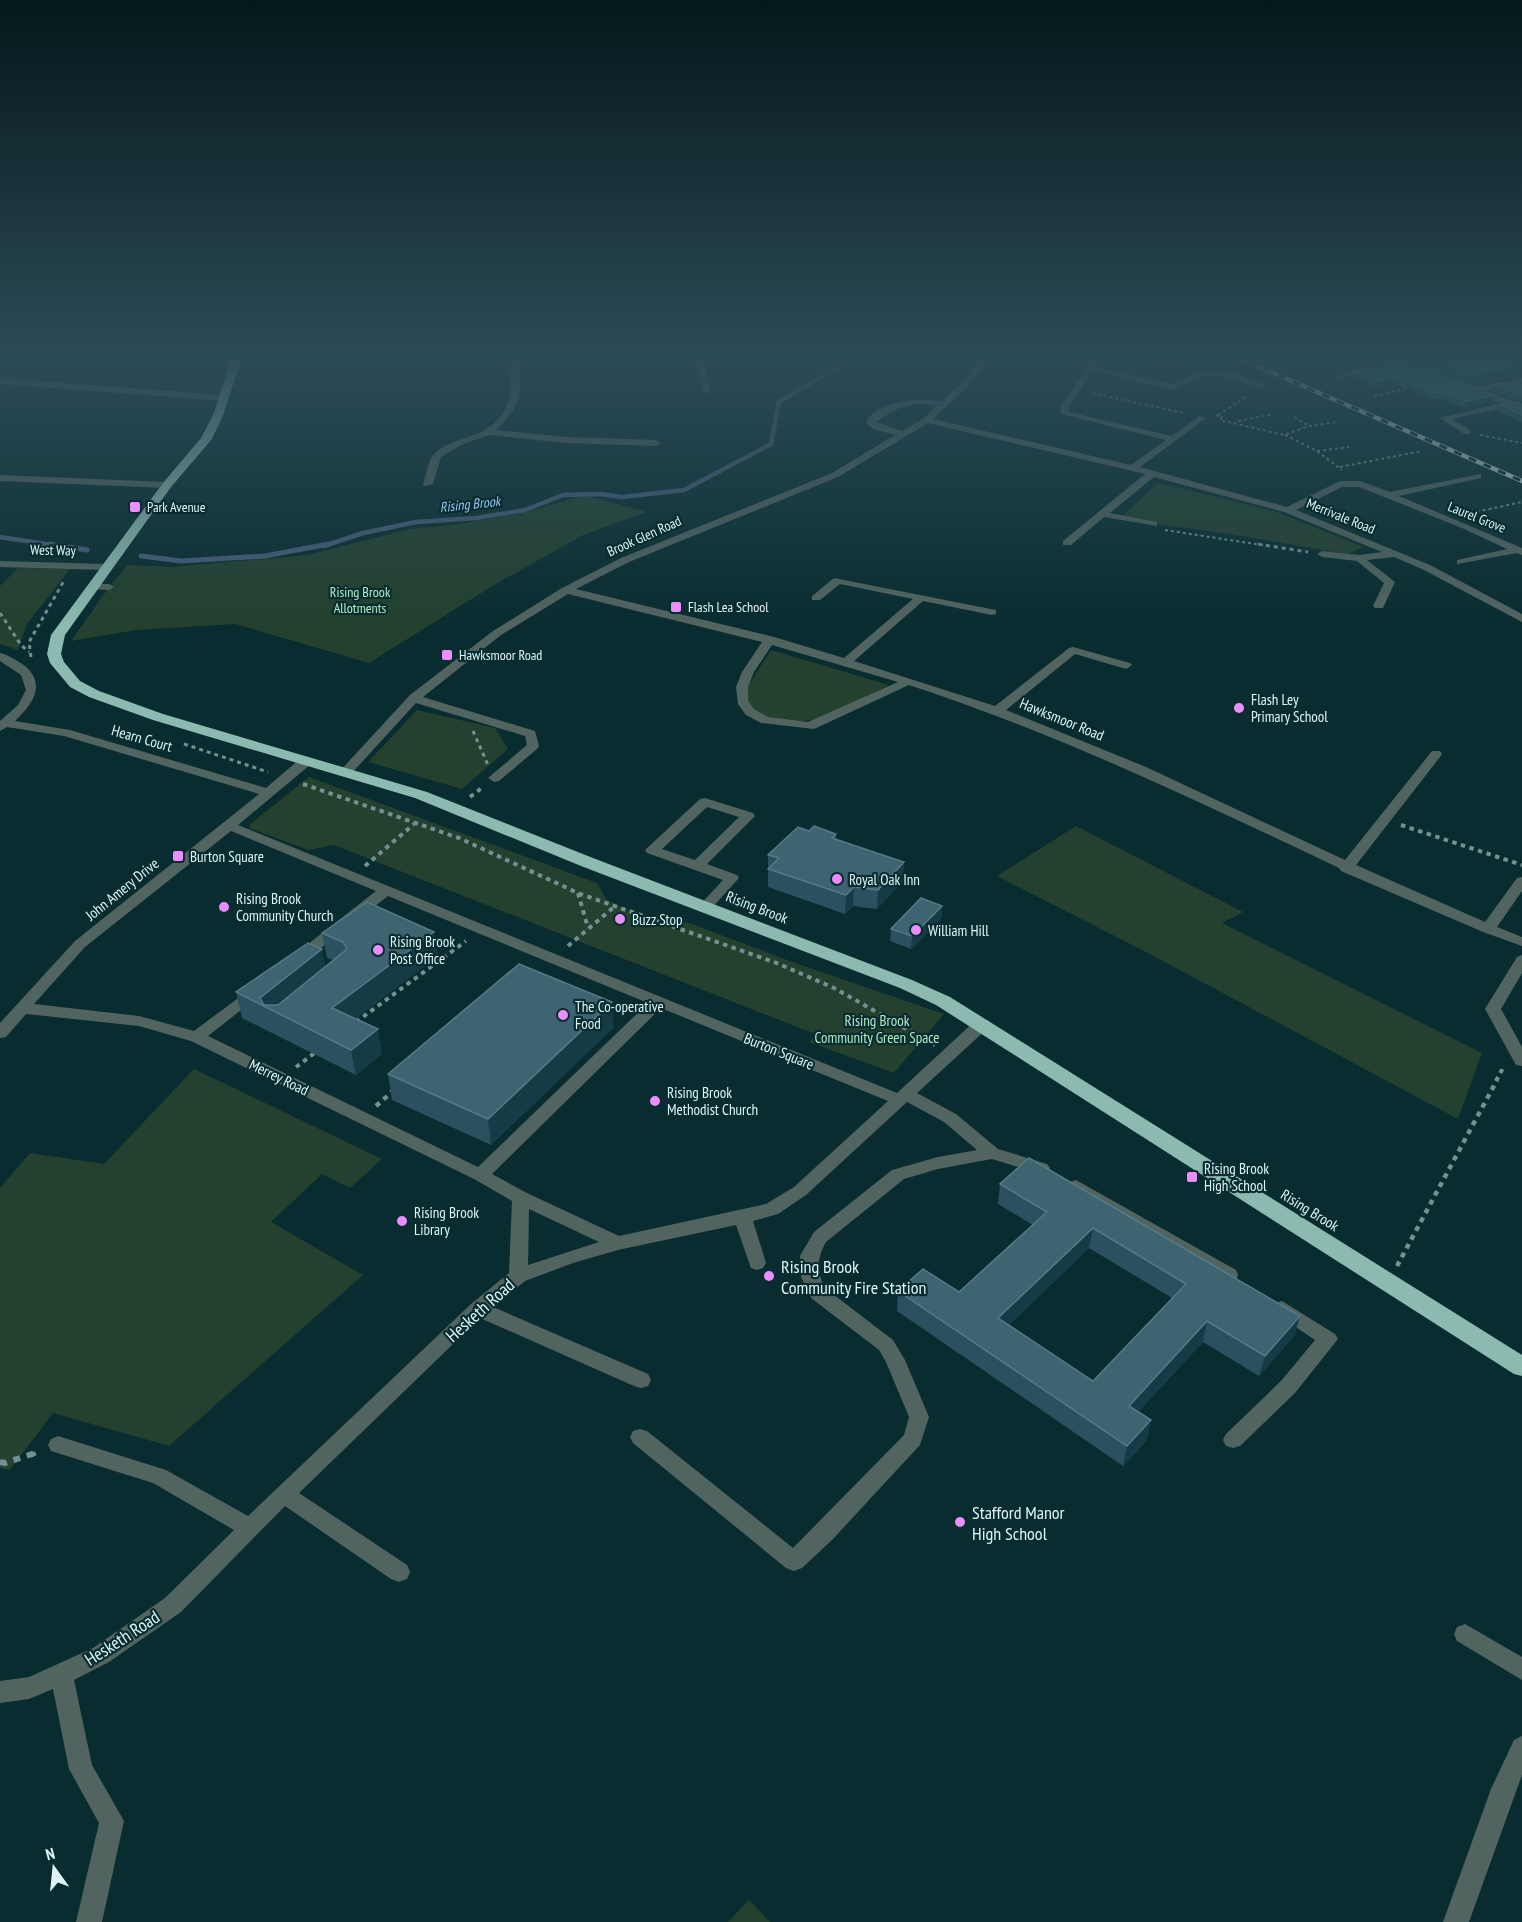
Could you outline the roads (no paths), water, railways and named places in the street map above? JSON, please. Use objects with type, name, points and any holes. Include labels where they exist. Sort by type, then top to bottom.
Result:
[{"type":"highway","name":"Rising Brook","points":[[200,446],[167,485],[65,623],[55,644],[57,663],[75,684],[94,694],[158,717],[345,772],[456,808],[705,908],[906,984],[943,1001],[1522,1367]]},
{"type":"street","points":[[428,484],[437,456],[454,446]]},
{"type":"street","name":"Brook Glen Road","points":[[345,772],[414,698],[497,633],[566,590],[665,542],[836,475],[887,446]]},
{"type":"street","name":"Merrivale Road","points":[[1037,446],[1133,468],[1288,510],[1399,554],[1522,619]]},
{"type":"street","points":[[1133,468],[1165,446]]},
{"type":"street","points":[[1067,543],[1152,473]]},
{"type":"street","points":[[1386,496],[1478,476]]},
{"type":"street","points":[[0,478],[167,485]]},
{"type":"street","name":"Laurel Grove","points":[[1288,510],[1340,484],[1360,484],[1518,547]]},
{"type":"street","points":[[1102,514],[1153,524]]},
{"type":"street","points":[[1461,562],[1518,547]]},
{"type":"street","points":[[1322,554],[1360,558],[1399,554]]},
{"type":"street","points":[[1360,558],[1364,564],[1381,573],[1390,582],[1379,606]]},
{"type":"street","name":"West Way","points":[[3,567],[106,567]]},
{"type":"street","points":[[816,598],[838,580],[992,612]]},
{"type":"street","points":[[92,587],[108,587]]},
{"type":"street","name":"Hawksmoor Road","points":[[566,590],[770,639],[847,661],[997,711],[1144,770],[1346,868],[1522,942]]},
{"type":"street","points":[[847,661],[865,643],[900,618],[921,597]]},
{"type":"street","points":[[770,639],[748,672],[742,687],[742,701],[750,712],[765,720],[810,726],[909,681]]},
{"type":"street","points":[[997,711],[1073,650],[1126,665]]},
{"type":"street","points":[[0,656],[21,667],[29,676],[32,687],[28,701],[2,725]]},
{"type":"street","points":[[414,698],[524,729],[534,740],[533,746],[494,778]]},
{"type":"street","name":"Hearn Court","points":[[2,725],[66,733],[269,793]]},
{"type":"street","points":[[1346,868],[1436,754]]},
{"type":"street","name":"John Amery Drive","points":[[0,1033],[80,944],[229,826],[306,761]]},
{"type":"street","points":[[697,866],[748,816],[705,802],[652,850],[697,866],[732,878],[705,908]]},
{"type":"street","name":"Burton Square","points":[[229,826],[658,1002],[903,1097],[950,1118],[992,1153]]},
{"type":"street","points":[[1488,929],[1522,881]]},
{"type":"street","points":[[285,969],[387,890]]},
{"type":"street","points":[[302,956],[322,964]]},
{"type":"street","points":[[1518,1054],[1493,1009],[1522,960]]},
{"type":"street","points":[[197,1037],[267,983]]},
{"type":"street","points":[[480,1175],[658,1002]]},
{"type":"street","name":"Merrey Road","points":[[21,1008],[139,1021],[197,1037],[480,1175],[521,1198],[618,1243]]},
{"type":"street","name":"Hesketh Road","points":[[0,1692],[30,1688],[101,1655],[173,1605],[284,1494],[478,1309],[518,1276],[568,1257],[618,1243],[772,1209],[800,1191],[982,1024]]},
{"type":"street","points":[[640,1437],[794,1561],[824,1533],[913,1439],[919,1417],[896,1360],[886,1345],[833,1307],[818,1293],[810,1277],[809,1256],[820,1237],[898,1174],[938,1162],[992,1153],[1050,1171],[1145,1224],[1248,1287]]},
{"type":"street","points":[[518,1276],[521,1198]]},
{"type":"street","points":[[743,1217],[757,1263]]},
{"type":"street","points":[[1233,1440],[1288,1387],[1328,1339],[1269,1300]]},
{"type":"street","points":[[478,1309],[641,1380]]},
{"type":"street","points":[[58,1445],[159,1476],[249,1528]]},
{"type":"street","points":[[284,1494],[399,1572]]},
{"type":"street","points":[[1465,1634],[1522,1669]]},
{"type":"street","points":[[61,1675],[81,1769],[112,1821],[89,1922]]},
{"type":"street","points":[[1456,1922],[1503,1789],[1522,1749]]},
{"type":"waterway","name":"Rising Brook","points":[[324,546],[363,533],[416,522],[476,518],[525,510],[563,495],[600,494],[622,497],[684,490],[768,446]]},
{"type":"waterway","name":"Rising Brook","points":[[0,537],[59,546]]},
{"type":"waterway","name":"Rising Brook","points":[[49,544],[87,550]]},
{"type":"waterway","name":"Rising Brook","points":[[141,556],[181,561],[265,556],[329,544]]},
{"type":"railway","points":[[1441,446],[1522,481]]},
{"type":"place","name":"Park Avenue","points":[[135,507]]},
{"type":"place","name":"Flash Lea School","points":[[676,607]]},
{"type":"place","name":"Hawksmoor Road","points":[[447,655]]},
{"type":"place","name":"Flash Ley Primary School","points":[[1239,708]]},
{"type":"place","name":"Burton Square","points":[[178,856]]},
{"type":"place","name":"Royal Oak Inn","points":[[837,879]]},
{"type":"place","name":"Rising Brook Community Church","points":[[224,907]]},
{"type":"place","name":"Buzz Stop","points":[[620,919]]},
{"type":"place","name":"William Hill","points":[[916,930]]},
{"type":"place","name":"Rising Brook Post Office","points":[[378,950]]},
{"type":"place","name":"The Co-operative Food","points":[[563,1015]]},
{"type":"place","name":"Rising Brook Methodist Church","points":[[655,1101]]},
{"type":"place","name":"Rising Brook High School","points":[[1192,1177]]},
{"type":"place","name":"Rising Brook Library","points":[[402,1221]]},
{"type":"place","name":"Rising Brook Community Fire Station","points":[[769,1276]]},
{"type":"place","name":"Stafford Manor High School","points":[[960,1522]]},
{"type":"park label","name":"Rising Brook Allotments","points":[[360,600]]},
{"type":"park label","name":"Rising Brook Community Green Space","points":[[877,1028]]}]
